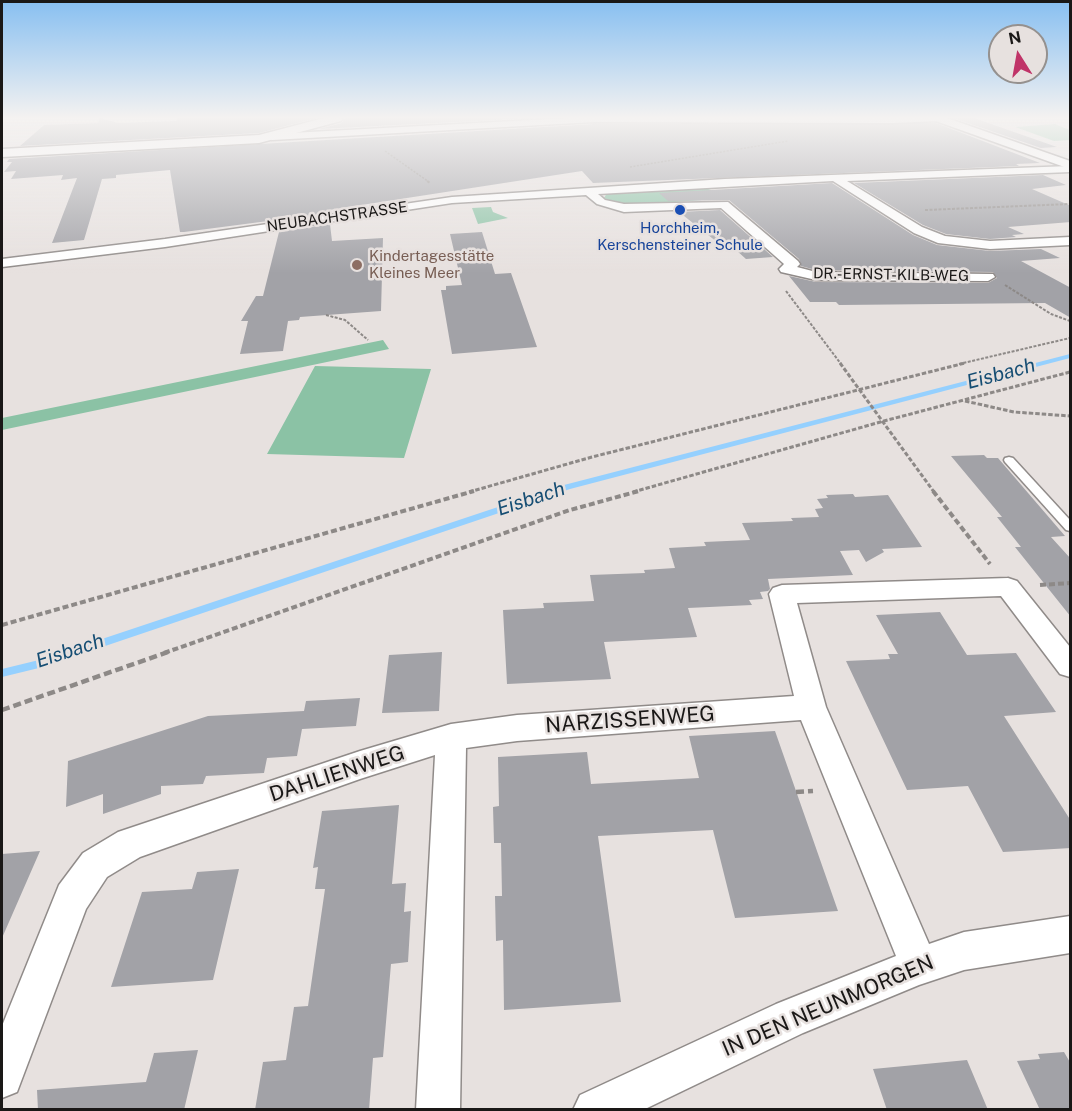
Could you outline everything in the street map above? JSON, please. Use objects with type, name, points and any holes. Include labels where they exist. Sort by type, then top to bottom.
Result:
[{"type":"street","name":"NEUBACHSTRASSE","points":[[2,263],[165,243],[452,200],[725,182],[1015,170]]},
{"type":"street","points":[[837,179],[925,233],[954,242],[990,245],[1071,241]]},
{"type":"street","points":[[587,190],[601,202],[624,208],[724,204],[725,182]]},
{"type":"street","name":"DR.-ERNST-KILB-WEG","points":[[724,204],[793,264],[786,269]]},
{"type":"street","name":"DR.-ERNST-KILB-WEG","points":[[786,269],[816,276],[988,277]]},
{"type":"street","points":[[919,966],[811,707],[782,594],[1008,587],[1046,638],[1071,666]]},
{"type":"street","name":"NARZISSENWEG","points":[[451,737],[517,728],[811,707]]},
{"type":"street","points":[[438,1110],[451,737]]},
{"type":"street","name":"DAHLIENWEG","points":[[2,1077],[72,898],[95,865],[130,844],[360,765],[451,737]]},
{"type":"street","name":"IN DEN NEUNMORGEN","points":[[595,1110],[790,1018],[919,966],[964,951],[1071,935]]},
{"type":"lane","points":[[1009,460],[1071,527]]},
{"type":"path","points":[[411,170],[452,200]]},
{"type":"path","points":[[889,212],[1071,204]]},
{"type":"path","points":[[786,269],[778,279],[884,421],[935,494],[1008,587]]},
{"type":"path","points":[[988,277],[1051,314],[1071,321]]},
{"type":"path","points":[[326,315],[345,320],[368,340]]},
{"type":"path","points":[[2,625],[592,457],[858,388],[1071,338]]},
{"type":"path","points":[[2,710],[570,510],[884,421],[1071,372]]},
{"type":"path","points":[[963,400],[1014,412],[1071,416]]},
{"type":"green space","points":[[705,188],[714,191],[715,199],[622,206],[604,198],[607,193]]},
{"type":"green space","points":[[491,207],[493,212],[508,218],[478,224],[472,208]]},
{"type":"green space","points":[[383,340],[389,349],[2,430],[2,418]]},
{"type":"green space","points":[[315,366],[431,369],[404,458],[267,454]]},
{"type":"building","points":[[6,170],[923,170],[593,183],[582,171],[329,210],[329,213],[184,232],[180,232],[170,170],[116,175],[116,178],[102,179],[84,240],[52,243],[77,178],[61,180],[63,175],[11,179],[16,171],[4,172]]},
{"type":"building","points":[[1043,175],[1066,185],[1032,189],[1071,206],[1071,222],[1008,227],[1024,234],[1012,235],[1016,237],[990,239],[946,234],[923,225],[854,183]]},
{"type":"building","points":[[832,183],[913,235],[937,245],[990,251],[1041,249],[1060,258],[1021,261],[1071,288],[1071,318],[1045,303],[839,305],[836,302],[810,302],[789,276],[816,282],[988,283],[997,278],[993,272],[816,270],[801,266],[799,259],[729,200],[668,201],[659,193]]},
{"type":"building","points":[[720,210],[773,257],[746,259],[727,242],[717,242],[679,212]]},
{"type":"building","points":[[330,224],[332,241],[383,238],[381,311],[300,317],[299,320],[288,321],[283,351],[240,354],[248,321],[241,321],[256,296],[263,296],[279,232]]},
{"type":"building","points":[[482,232],[495,274],[511,273],[537,347],[452,354],[441,290],[446,290],[446,286],[462,285],[450,234]]},
{"type":"building","points":[[984,455],[987,458],[998,458],[1065,536],[1051,537],[1071,559],[1071,617],[1015,547],[1021,547],[997,517],[1002,517],[951,456]]},
{"type":"building","points":[[853,494],[855,497],[888,495],[922,547],[882,549],[884,552],[866,562],[859,550],[840,551],[853,575],[768,579],[770,589],[760,592],[763,599],[749,600],[752,605],[688,608],[697,637],[604,642],[611,679],[507,684],[503,610],[544,608],[543,603],[594,601],[590,575],[645,573],[644,570],[675,568],[669,548],[706,546],[704,542],[750,540],[742,523],[793,521],[791,518],[819,517],[815,509],[823,508],[817,499],[828,498],[826,495]]},
{"type":"building","points":[[940,612],[967,655],[1016,653],[1056,712],[1004,716],[1071,821],[1071,848],[1003,852],[968,786],[907,790],[846,661],[890,659],[888,654],[898,654],[876,615]]},
{"type":"building","points":[[442,652],[439,711],[382,713],[389,655]]},
{"type":"building","points":[[360,698],[356,726],[302,729],[297,756],[267,758],[264,773],[206,776],[203,784],[161,786],[161,794],[103,814],[103,794],[66,807],[68,761],[208,716],[304,711],[306,701]]},
{"type":"building","points":[[775,731],[838,911],[735,918],[713,830],[598,836],[621,1002],[504,1010],[503,940],[496,941],[495,896],[502,896],[501,843],[494,843],[493,807],[499,806],[498,757],[587,752],[591,784],[699,778],[689,736]]},
{"type":"building","points":[[399,805],[392,884],[406,883],[404,912],[411,911],[408,962],[391,964],[383,1057],[373,1058],[369,1110],[255,1110],[263,1062],[286,1060],[294,1007],[308,1006],[325,889],[315,889],[318,867],[313,868],[322,811]]},
{"type":"building","points":[[40,851],[2,938],[2,854]]},
{"type":"building","points":[[239,869],[213,980],[111,987],[142,892],[192,889],[197,872]]},
{"type":"building","points":[[198,1050],[184,1110],[38,1110],[37,1090],[146,1082],[154,1053]]},
{"type":"building","points":[[1064,1052],[1071,1064],[1071,1110],[1040,1110],[1017,1061],[1040,1059],[1038,1054]]},
{"type":"building","points":[[967,1060],[988,1110],[887,1110],[873,1069]]},
{"type":"waterway","name":"Eisbach","points":[[2,673],[39,664],[567,487],[1070,356]]},
{"type":"place","name":"Horchheim, Kerschensteiner Schule","points":[[680,210]]},
{"type":"place","name":"Kindertagesstätte Kleines Meer","points":[[357,265]]}]
